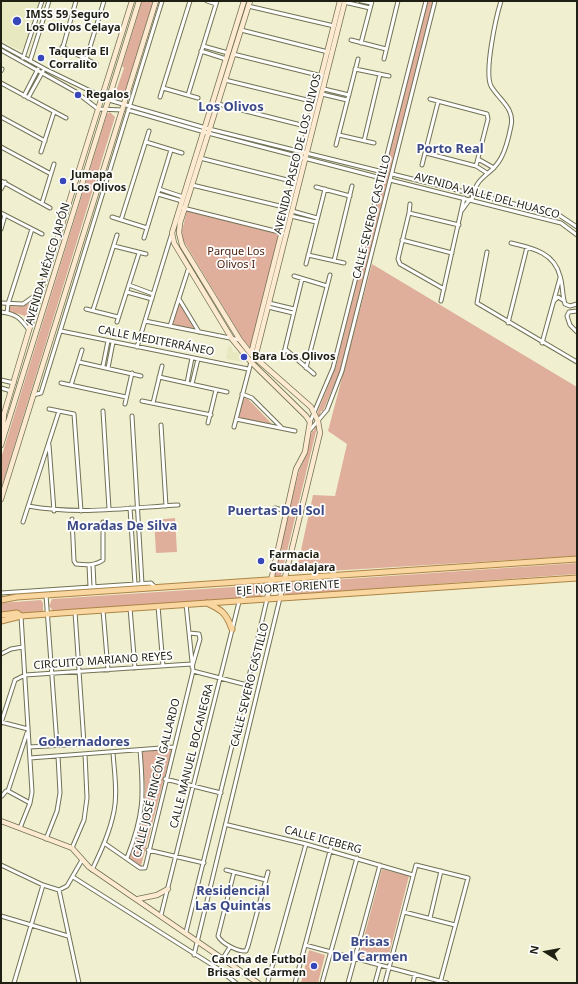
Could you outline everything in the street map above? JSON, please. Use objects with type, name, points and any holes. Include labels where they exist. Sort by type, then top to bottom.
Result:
[{"type":"main road","name":"EJE NORTE ORIENTE","points":[[3,600],[46,592],[65,594],[577,559]]},
{"type":"main road","name":"EJE NORTE ORIENTE","points":[[1,621],[21,616],[206,602],[239,602],[577,578]]},
{"type":"main road","points":[[65,594],[71,588]]},
{"type":"main road","points":[[3,600],[12,592]]},
{"type":"main road","points":[[206,602],[218,608],[227,616],[232,629]]},
{"type":"main road","points":[[1,615],[17,613],[21,616]]},
{"type":"street","points":[[22,61],[42,1]]},
{"type":"street","points":[[28,65],[49,1]]},
{"type":"street","points":[[61,54],[76,1]]},
{"type":"street","points":[[86,60],[104,1]]},
{"type":"street","name":"AVENIDA MÉXICO JAPÓN","points":[[2,443],[4,414],[132,1]]},
{"type":"street","name":"AVENIDA MÉXICO JAPÓN","points":[[3,433],[106,110],[139,1]]},
{"type":"street","points":[[33,395],[41,393],[61,331],[127,107],[156,1]]},
{"type":"street","points":[[1,499],[123,110],[127,107],[162,1]]},
{"type":"street","points":[[160,97],[190,1]]},
{"type":"street","points":[[188,95],[216,2],[207,1]]},
{"type":"street","points":[[244,1],[218,104],[182,199],[179,233],[182,245],[240,340],[251,354],[315,412],[318,421]]},
{"type":"street","points":[[341,1],[370,8]]},
{"type":"street","name":"AVENIDA PASEO DE LOS OLIVOS","points":[[250,360],[290,212],[315,102],[341,1]]},
{"type":"street","name":"AVENIDA PASEO DE LOS OLIVOS","points":[[256,357],[290,212],[295,182],[323,91],[341,1]]},
{"type":"street","points":[[361,1],[371,2],[361,43]]},
{"type":"street","points":[[384,59],[398,1]]},
{"type":"street","name":"CALLE SEVERO CASTILLO","points":[[186,932],[247,685],[296,469],[305,452],[310,430],[310,422],[333,368],[426,1]]},
{"type":"street","name":"CALLE SEVERO CASTILLO","points":[[310,430],[326,410],[342,371],[435,1]]},
{"type":"street","points":[[461,212],[471,200],[477,182],[487,172],[494,168],[501,159],[512,119],[507,105],[491,86],[489,78],[493,40],[501,1]]},
{"type":"street","points":[[137,347],[172,233],[192,185],[226,59],[231,54],[241,30],[249,3],[334,26]]},
{"type":"street","points":[[241,30],[328,52]]},
{"type":"street","points":[[351,40],[386,49]]},
{"type":"street","points":[[1,44],[45,69],[102,97],[127,107],[207,131],[304,155],[383,172]]},
{"type":"street","points":[[203,46],[322,76]]},
{"type":"street","points":[[62,47],[96,64]]},
{"type":"street","points":[[1,50],[76,92],[98,109],[123,110]]},
{"type":"street","points":[[201,51],[226,59]]},
{"type":"street","points":[[336,145],[358,59]]},
{"type":"street","points":[[24,96],[40,66]]},
{"type":"street","points":[[28,98],[45,69]]},
{"type":"street","points":[[355,69],[389,76]]},
{"type":"street","points":[[364,141],[380,74]]},
{"type":"street","points":[[225,80],[315,102]]},
{"type":"street","points":[[1,83],[66,118]]},
{"type":"street","points":[[163,88],[198,98]]},
{"type":"street","points":[[323,91],[349,95]]},
{"type":"street","points":[[323,91],[348,100]]},
{"type":"street","points":[[430,99],[487,114],[488,119],[476,166]]},
{"type":"street","points":[[422,165],[438,102]]},
{"type":"street","points":[[218,104],[309,127]]},
{"type":"street","points":[[41,152],[54,112]]},
{"type":"street","points":[[1,117],[45,141]]},
{"type":"street","points":[[121,220],[149,131]]},
{"type":"street","points":[[339,135],[374,143]]},
{"type":"street","points":[[146,142],[182,153]]},
{"type":"street","points":[[1,147],[51,174]]},
{"type":"street","points":[[144,238],[172,150]]},
{"type":"street","points":[[426,153],[476,166],[487,172]]},
{"type":"street","points":[[304,155],[381,178]]},
{"type":"street","points":[[200,158],[295,182]]},
{"type":"street","points":[[478,159],[494,168]]},
{"type":"street","points":[[42,203],[54,164]]},
{"type":"street","points":[[79,170],[86,172]]},
{"type":"street","name":"AVENIDA VALLE DEL HUASCO","points":[[392,174],[559,215],[577,227]]},
{"type":"street","name":"AVENIDA VALLE DEL HUASCO","points":[[390,180],[561,223],[577,235]]},
{"type":"street","points":[[1,189],[3,181],[50,208]]},
{"type":"street","points":[[192,185],[317,218]]},
{"type":"street","points":[[334,261],[352,186]]},
{"type":"street","points":[[316,187],[350,196]]},
{"type":"street","points":[[159,189],[182,199]]},
{"type":"street","points":[[306,264],[325,189]]},
{"type":"street","points":[[158,194],[182,199]]},
{"type":"street","points":[[441,301],[464,198]]},
{"type":"street","points":[[410,204],[398,262],[444,289]]},
{"type":"street","points":[[182,207],[284,233]]},
{"type":"street","points":[[1,212],[42,234]]},
{"type":"street","points":[[290,212],[316,222]]},
{"type":"street","points":[[409,213],[459,225]]},
{"type":"street","points":[[1,228],[5,215]]},
{"type":"street","points":[[112,217],[147,228]]},
{"type":"street","points":[[7,312],[8,304],[32,229]]},
{"type":"street","points":[[172,233],[174,243],[232,339],[250,360],[306,416],[310,422]]},
{"type":"street","points":[[60,234],[66,236]]},
{"type":"street","points":[[93,310],[117,235]]},
{"type":"street","points":[[402,240],[452,252]]},
{"type":"street","points":[[511,244],[527,247],[550,257],[557,266],[564,302]]},
{"type":"street","points":[[114,246],[146,254]]},
{"type":"street","points":[[508,323],[527,247]]},
{"type":"street","points":[[488,252],[477,303],[508,323],[577,362]]},
{"type":"street","points":[[117,322],[139,253]]},
{"type":"street","points":[[308,255],[344,263]]},
{"type":"street","points":[[170,326],[188,267]]},
{"type":"street","points":[[306,368],[330,275]]},
{"type":"street","points":[[294,276],[327,286]]},
{"type":"street","points":[[542,343],[560,276]]},
{"type":"street","points":[[283,357],[302,279]]},
{"type":"street","points":[[129,286],[153,294]]},
{"type":"street","points":[[1,304],[24,304],[42,291]]},
{"type":"street","points":[[127,292],[152,299]]},
{"type":"street","points":[[552,303],[558,297],[567,305],[572,306],[577,304]]},
{"type":"street","points":[[179,299],[199,332]]},
{"type":"street","points":[[269,305],[294,309]]},
{"type":"street","points":[[269,305],[293,313]]},
{"type":"street","points":[[86,309],[118,316]]},
{"type":"street","points":[[577,311],[569,312],[568,320],[577,332]]},
{"type":"street","points":[[1,312],[7,312],[19,318],[29,330]]},
{"type":"street","points":[[145,321],[240,340]]},
{"type":"street","name":"CALLE MEDITERRÁNEO","points":[[61,331],[247,369]]},
{"type":"street","points":[[103,366],[108,341]]},
{"type":"street","points":[[108,368],[113,342]]},
{"type":"street","points":[[285,349],[314,374]]},
{"type":"street","points":[[71,386],[82,350]]},
{"type":"street","points":[[234,427],[247,369],[250,360],[256,357]]},
{"type":"street","points":[[187,383],[192,358]]},
{"type":"street","points":[[192,384],[198,359]]},
{"type":"street","points":[[78,362],[103,366],[141,376]]},
{"type":"street","points":[[153,403],[162,366]]},
{"type":"street","points":[[125,404],[132,373]]},
{"type":"street","points":[[159,377],[227,392]]},
{"type":"street","points":[[1,380],[14,384]]},
{"type":"street","points":[[61,383],[126,397]]},
{"type":"street","points":[[1,388],[11,391]]},
{"type":"street","points":[[208,423],[216,390]]},
{"type":"street","points":[[242,394],[252,398],[282,428]]},
{"type":"street","points":[[142,401],[211,415]]},
{"type":"street","points":[[49,408],[74,414],[81,511]]},
{"type":"street","points":[[24,522],[59,411]]},
{"type":"street","points":[[103,411],[109,509]]},
{"type":"street","points":[[132,416],[142,584]]},
{"type":"street","points":[[236,419],[295,431]]},
{"type":"street","name":"CALLE SEVERO CASTILLO","points":[[194,954],[320,433],[318,421]]},
{"type":"street","points":[[161,424],[166,506]]},
{"type":"street","points":[[49,442],[54,511]]},
{"type":"street","points":[[28,506],[54,511],[81,511],[178,505]]},
{"type":"street","points":[[130,508],[134,584]]},
{"type":"street","points":[[275,508],[300,515]]},
{"type":"street","points":[[72,519],[74,561],[76,564],[93,565],[101,562],[104,557],[103,522]]},
{"type":"street","points":[[132,553],[139,553]]},
{"type":"street","points":[[89,565],[90,586]]},
{"type":"street","points":[[93,565],[94,586]]},
{"type":"street","points":[[1,594],[12,592],[46,592],[90,586],[151,583],[156,588]]},
{"type":"street","points":[[46,592],[57,745]]},
{"type":"street","name":"CALLE MANUEL BOCANEGRA","points":[[161,915],[239,602]]},
{"type":"street","name":"CALLE JOSÉ RINCÓN GALLARDO","points":[[186,604],[192,670]]},
{"type":"street","points":[[158,606],[163,666]]},
{"type":"street","points":[[130,608],[135,668]]},
{"type":"street","points":[[103,610],[108,670]]},
{"type":"street","points":[[29,747],[84,744],[75,612]]},
{"type":"street","points":[[20,828],[30,803],[32,792],[21,616]]},
{"type":"street","name":"CALLE JOSÉ RINCÓN GALLARDO","points":[[104,843],[143,869],[145,868],[148,850],[200,639],[199,634],[189,633]]},
{"type":"street","points":[[1,654],[11,649],[23,647]]},
{"type":"street","name":"CIRCUITO MARIANO REYES","points":[[1,723],[14,680],[25,675],[191,664]]},
{"type":"street","points":[[192,670],[247,685]]},
{"type":"street","points":[[1,723],[28,730]]},
{"type":"street","points":[[2,796],[8,791],[28,730]]},
{"type":"street","points":[[30,758],[174,747]]},
{"type":"street","points":[[127,858],[137,832],[144,799],[140,750]]},
{"type":"street","points":[[92,870],[104,843],[115,810],[116,786],[112,752]]},
{"type":"street","points":[[72,848],[84,820],[87,798],[85,754]]},
{"type":"street","points":[[46,839],[57,811],[60,793],[58,756]]},
{"type":"street","points":[[166,779],[221,793]]},
{"type":"street","points":[[8,791],[30,803]]},
{"type":"street","points":[[1,821],[72,848],[92,870],[186,932],[197,942],[223,958],[258,983]]},
{"type":"street","name":"CALLE ICEBERG","points":[[228,825],[306,844],[413,875]]},
{"type":"street","points":[[295,983],[333,840]]},
{"type":"street","points":[[268,981],[306,844]]},
{"type":"street","points":[[148,850],[204,863]]},
{"type":"street","points":[[322,983],[357,858]]},
{"type":"street","points":[[1,865],[43,885],[59,890],[67,886],[82,860]]},
{"type":"street","points":[[348,983],[380,865]]},
{"type":"street","points":[[385,983],[416,865],[468,878],[440,982]]},
{"type":"street","points":[[226,870],[266,880]]},
{"type":"street","points":[[430,918],[441,871]]},
{"type":"street","points":[[234,872],[218,933],[220,940],[241,952],[246,951],[268,872]]},
{"type":"street","points":[[73,877],[217,968],[236,983]]},
{"type":"street","points":[[14,983],[43,885]]},
{"type":"street","points":[[138,900],[157,896],[168,889]]},
{"type":"street","points":[[59,890],[79,983]]},
{"type":"street","points":[[404,912],[455,925]]},
{"type":"street","points":[[1,916],[68,936]]},
{"type":"street","points":[[305,945],[447,983]]},
{"type":"street","points":[[223,958],[230,947]]},
{"type":"street","points":[[375,983],[380,965]]},
{"type":"street","points":[[413,983],[415,974]]},
{"type":"shaded area","name":"IMSS 59 Seguro Los Olivos Celaya","points":[[1,1],[40,1],[25,47],[20,50],[1,41]]},
{"type":"shaded area","points":[[228,346],[232,347],[233,352],[242,353],[245,356],[243,362],[226,359]]},
{"type":"green space","points":[[142,1],[154,1],[125,95],[121,98],[117,97],[115,94],[124,68],[122,66]]},
{"type":"green space","points":[[426,1],[433,1],[341,369],[323,411],[321,411],[281,576],[273,576],[288,516],[292,517],[294,511],[289,510],[299,471],[306,454],[312,431],[314,431],[318,411],[336,366]]},
{"type":"green space","points":[[110,112],[115,117],[1,489],[1,458],[107,114]]},
{"type":"green space","name":"Parque Los Olivos I","points":[[187,210],[279,233],[250,348],[242,338],[183,240],[182,231]]},
{"type":"green space","points":[[372,264],[577,387],[577,556],[296,573],[313,495],[335,496],[347,444],[328,431]]},
{"type":"green space","points":[[38,298],[29,324],[28,320],[24,316],[9,312],[9,306],[25,305]]},
{"type":"green space","points":[[179,303],[195,330],[173,325]]},
{"type":"green space","points":[[243,399],[248,399],[272,424],[238,418]]},
{"type":"green space","points":[[175,518],[177,552],[156,553],[154,520]]},
{"type":"green space","points":[[577,563],[577,574],[286,595],[284,591],[288,583]]},
{"type":"green space","points":[[263,585],[264,591],[261,597],[54,612],[49,606],[52,599]]},
{"type":"green space","points":[[41,600],[43,603],[43,611],[1,617],[1,603]]},
{"type":"green space","points":[[172,749],[141,866],[129,858],[143,813],[145,790],[142,752]]},
{"type":"green space","points":[[382,869],[409,876],[387,963],[359,956]]},
{"type":"green space","name":"Cancha de Futbol Brisas del Carmen","points":[[309,950],[325,955],[318,983],[301,983]]},
{"type":"place","name":"IMSS 59 Seguro Los Olivos Celaya","points":[[17,21]]},
{"type":"place","name":"Taquería El Corralito","points":[[41,58]]},
{"type":"place","name":"Regalos","points":[[78,95]]},
{"type":"place","name":"Jumapa Los Olivos","points":[[63,181]]},
{"type":"place","name":"Bara Los Olivos","points":[[244,357]]},
{"type":"place","name":"Farmacia Guadalajara","points":[[261,561]]},
{"type":"place","name":"Cancha de Futbol Brisas del Carmen","points":[[314,966]]},
{"type":"district","name":"Los Olivos","points":[[231,107]]},
{"type":"district","name":"Porto Real","points":[[450,149]]},
{"type":"district","name":"Puertas Del Sol","points":[[276,511]]},
{"type":"district","name":"Moradas De Silva","points":[[122,526]]},
{"type":"district","name":"Gobernadores","points":[[84,742]]},
{"type":"district","name":"Residencial Las Quintas","points":[[233,898]]},
{"type":"district","name":"Brisas Del Carmen","points":[[370,950]]}]
